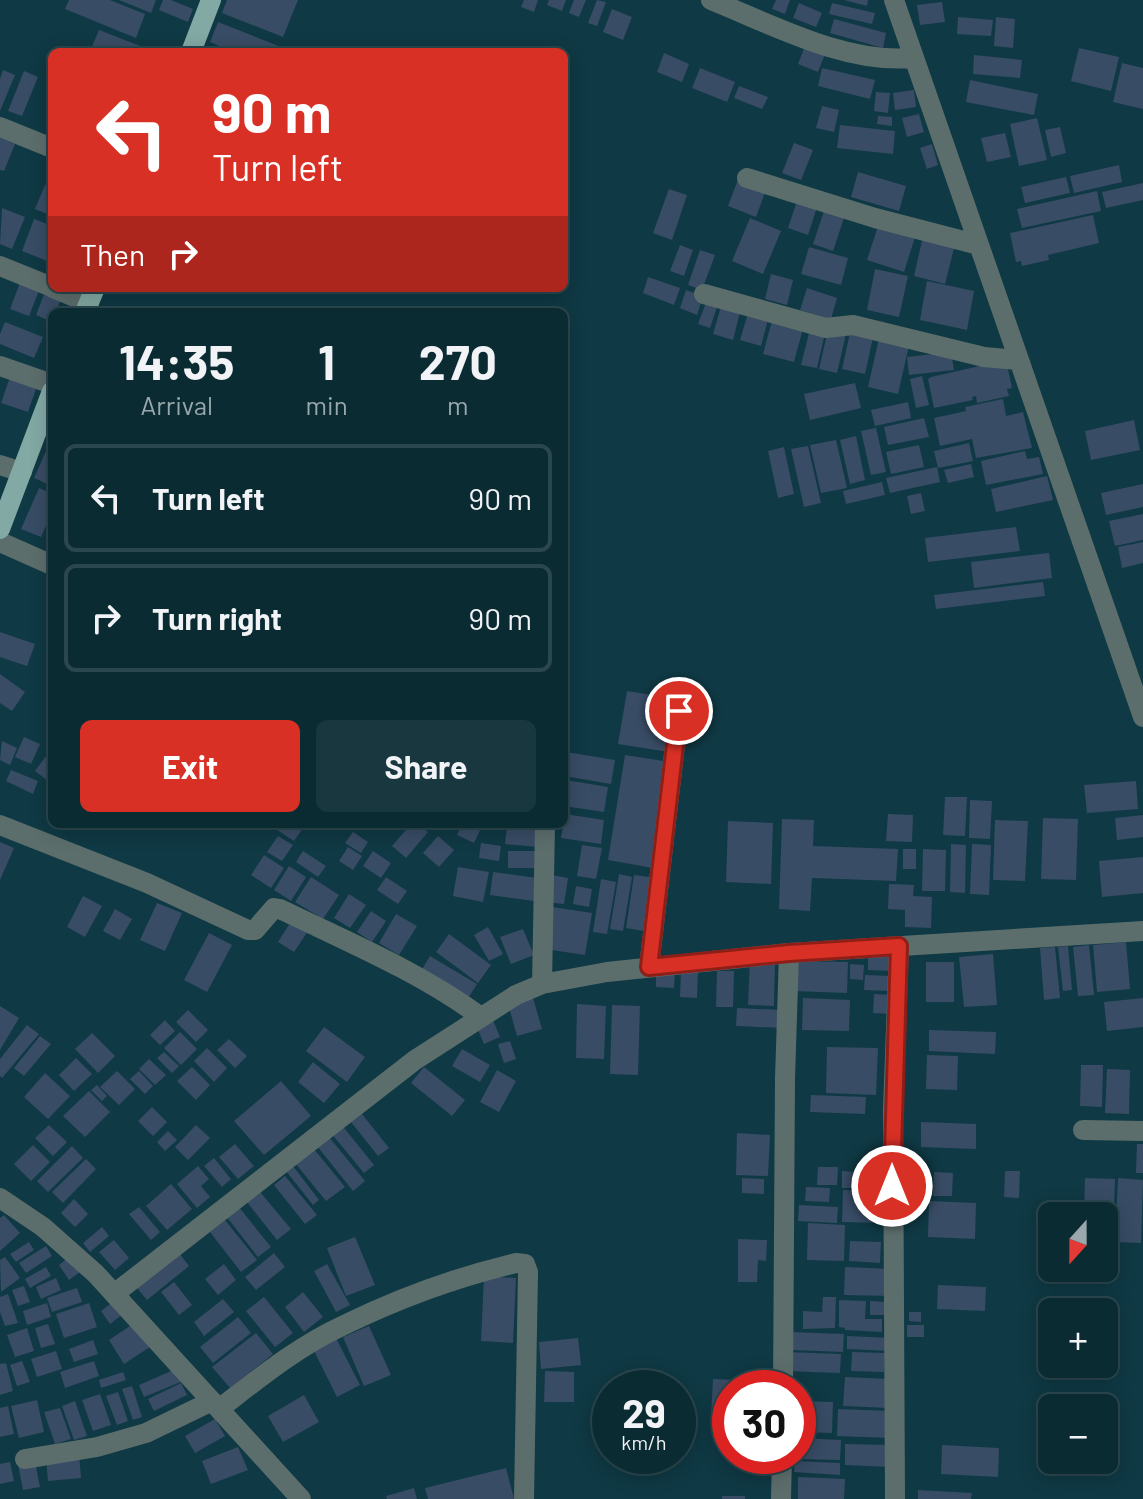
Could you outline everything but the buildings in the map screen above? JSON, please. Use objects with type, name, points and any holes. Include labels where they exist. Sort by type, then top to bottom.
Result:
[{"type":"main road","points":[[193,48],[211,0]]},
{"type":"main road","points":[[0,529],[22,472],[47,421]]},
{"type":"street","points":[[711,0],[842,51],[890,60],[913,58]]},
{"type":"street","points":[[894,0],[1143,717]]},
{"type":"street","points":[[0,127],[48,146]]},
{"type":"street","points":[[747,178],[875,218],[979,245]]},
{"type":"street","points":[[0,266],[48,286]]},
{"type":"street","points":[[64,292],[89,301]]},
{"type":"street","points":[[704,294],[826,328],[853,325],[984,357],[1018,360]]},
{"type":"street","points":[[0,366],[48,383]]},
{"type":"street","points":[[0,465],[22,472]]},
{"type":"street","points":[[0,542],[48,563]]},
{"type":"street","points":[[649,967],[679,711]]},
{"type":"street","points":[[0,825],[147,883],[248,930],[260,927],[268,912],[274,908],[280,909],[404,970],[481,1017]]},
{"type":"street","points":[[542,984],[545,828]]},
{"type":"street","points":[[114,1294],[415,1060],[516,995],[542,984],[607,972],[789,953],[1143,931]]},
{"type":"street","points":[[895,1499],[893,1125],[899,946]]},
{"type":"street","points":[[783,1370],[784,1092],[789,953]]},
{"type":"street","points":[[1083,1130],[1143,1131]]},
{"type":"street","points":[[0,1198],[61,1242],[114,1294],[301,1499]]},
{"type":"street","points":[[25,1459],[97,1447],[216,1405],[341,1326],[453,1281],[516,1263],[525,1264],[528,1272],[524,1499]]},
{"type":"street","points":[[781,1499],[782,1474]]},
{"type":"route","points":[[679,711],[649,967],[899,946],[892,1186]]}]
